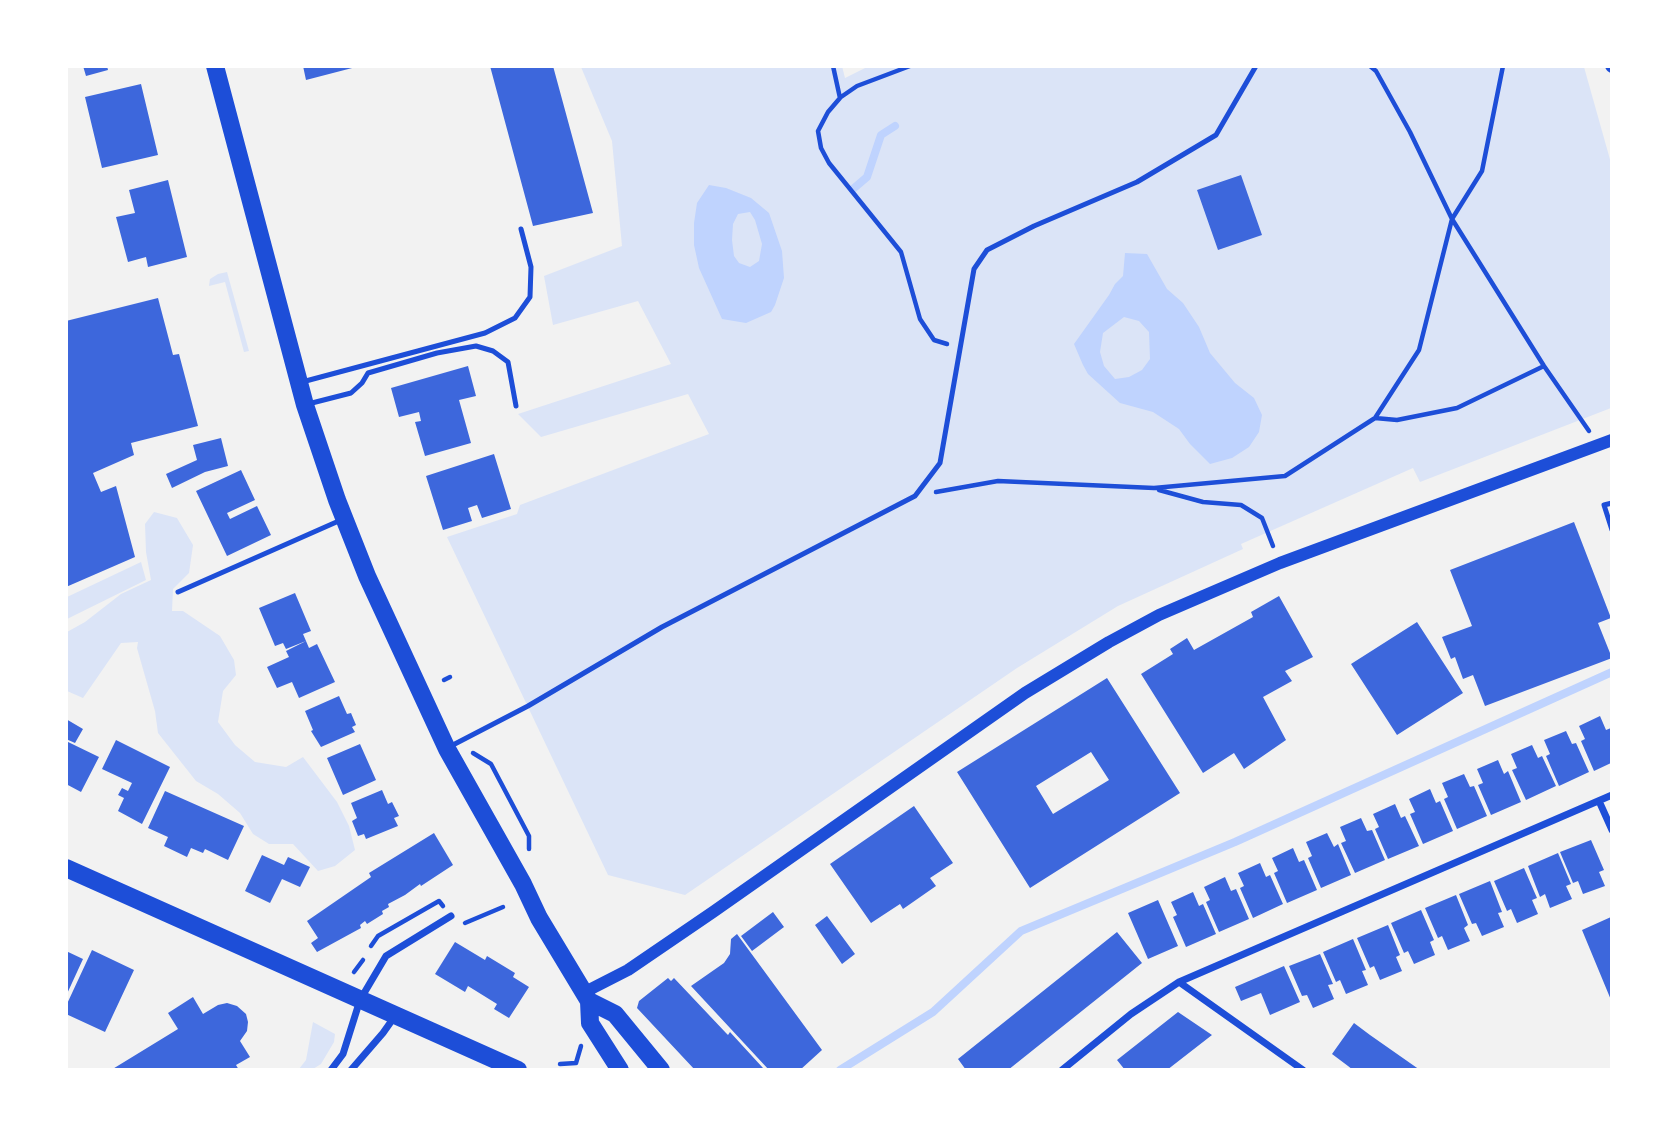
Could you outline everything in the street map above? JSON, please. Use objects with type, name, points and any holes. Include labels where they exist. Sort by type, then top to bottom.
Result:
[{"type":"main road","points":[[215,66],[305,405],[344,519],[367,576],[447,749],[523,884],[539,918],[586,997],[590,1023],[620,1069]]},
{"type":"main road","points":[[66,868],[518,1069]]},
{"type":"main road","points":[[586,997],[615,1014],[661,1069]]},
{"type":"street","points":[[586,997],[713,912],[1025,694],[1109,642],[1159,615],[1280,563],[1612,440]]},
{"type":"street","points":[[1062,1069],[1131,1014],[1179,982],[1612,795]]},
{"type":"street","points":[[1599,801],[1612,830]]},
{"type":"street","points":[[331,1069],[343,1054],[360,1000],[386,956],[452,916]]},
{"type":"street","points":[[1179,982],[1303,1069]]},
{"type":"street","points":[[351,1069],[395,1016]]},
{"type":"lane","points":[[447,749],[528,706],[662,627],[915,496],[940,463],[974,269],[988,250],[1034,226],[1137,182],[1216,135],[1256,66]]},
{"type":"lane","points":[[299,383],[485,333],[515,318],[530,297],[531,267],[521,229]]},
{"type":"lane","points":[[305,405],[351,393],[368,373],[437,353],[476,346],[493,351],[508,362],[516,406]]},
{"type":"lane","points":[[1612,502],[1604,505],[1612,530]]},
{"type":"lane","points":[[178,592],[344,519]]},
{"type":"path","points":[[833,66],[840,98]]},
{"type":"path","points":[[910,66],[857,86],[840,98],[828,112],[818,131],[821,148],[829,163],[901,252],[919,319],[934,340],[961,349]]},
{"type":"path","points":[[1370,66],[1376,71],[1410,132],[1452,219],[1544,366],[1598,445]]},
{"type":"path","points":[[915,496],[998,481],[1154,488],[1285,476],[1375,418],[1419,350],[1452,219],[1482,171],[1503,66]]},
{"type":"path","points":[[1375,418],[1397,420],[1457,408],[1544,366]]},
{"type":"path","points":[[1154,488],[1203,502],[1241,505],[1262,519],[1280,563]]},
{"type":"path","points":[[444,680],[450,677]]},
{"type":"path","points":[[477,753],[491,764],[529,836],[528,847],[531,854]]},
{"type":"path","points":[[452,916],[462,924],[503,907]]},
{"type":"path","points":[[560,1064],[576,1066],[585,1040]]},
{"type":"shaded area","points":[[842,66],[845,78],[869,66],[1584,67],[1611,163],[1611,408],[1420,482],[1413,468],[1241,544],[1243,549],[1118,606],[1017,668],[685,895],[608,875],[447,537],[517,514],[520,505],[709,434],[688,394],[541,437],[518,414],[671,364],[638,301],[553,325],[544,276],[622,246],[612,141],[581,67]]},
{"type":"shaded area","points":[[227,272],[249,351],[244,352],[225,282],[209,286],[210,279]]},
{"type":"shaded area","points":[[154,512],[177,518],[193,545],[189,573],[173,589],[172,611],[183,611],[220,636],[234,660],[236,675],[223,691],[218,722],[235,745],[255,762],[286,767],[303,757],[337,802],[349,826],[355,850],[335,866],[318,871],[293,844],[269,844],[253,834],[240,813],[218,794],[196,781],[158,733],[155,711],[137,648],[138,642],[121,643],[83,698],[67,691],[67,632],[85,622],[121,594],[151,580],[145,524]]},
{"type":"shaded area","points":[[141,562],[146,580],[67,619],[67,597]]},
{"type":"shaded area","points":[[313,1022],[335,1034],[334,1042],[321,1064],[313,1069],[299,1069],[306,1060]]},
{"type":"water","points":[[709,185],[726,188],[751,198],[769,213],[782,251],[784,278],[771,312],[746,323],[722,319],[699,268],[694,245],[697,203]],"holes":[[[750,212],[762,244],[759,261],[750,267],[739,263],[734,256],[733,224],[738,214]]]},
{"type":"water","points":[[1125,253],[1147,254],[1167,289],[1183,303],[1199,327],[1210,353],[1235,383],[1254,398],[1262,415],[1259,432],[1249,447],[1232,458],[1210,464],[1179,429],[1153,412],[1120,403],[1088,374],[1074,344],[1123,276]],"holes":[[[1124,317],[1139,321],[1149,332],[1150,359],[1142,370],[1129,377],[1115,379],[1104,366],[1100,352],[1103,333]]]},
{"type":"building","points":[[83,66],[107,66],[108,70],[86,76]]},
{"type":"building","points":[[303,66],[356,66],[356,67],[306,80]]},
{"type":"building","points":[[490,66],[553,66],[593,213],[533,226]]},
{"type":"building","points":[[141,84],[158,155],[102,168],[85,97]]},
{"type":"building","points":[[1241,175],[1262,235],[1218,250],[1197,190]]},
{"type":"building","points":[[168,180],[187,257],[148,267],[146,257],[128,262],[116,217],[135,213],[129,190]]},
{"type":"building","points":[[158,298],[173,355],[179,354],[198,426],[131,443],[134,455],[93,473],[101,492],[116,486],[135,557],[66,587],[66,321]]},
{"type":"building","points":[[468,366],[476,396],[459,400],[471,443],[425,456],[415,422],[421,421],[419,412],[399,417],[391,388]]},
{"type":"building","points":[[221,438],[228,466],[205,472],[172,488],[166,474],[197,460],[193,445]]},
{"type":"building","points":[[494,454],[511,509],[482,518],[477,505],[468,508],[472,521],[443,530],[426,476]]},
{"type":"building","points":[[241,470],[255,500],[227,513],[230,519],[257,506],[271,535],[227,556],[196,491]]},
{"type":"building","points":[[1574,522],[1611,618],[1598,623],[1612,658],[1485,706],[1473,675],[1463,679],[1455,657],[1451,659],[1442,637],[1472,626],[1450,570]]},
{"type":"building","points":[[295,593],[311,631],[303,634],[306,641],[286,649],[283,643],[275,646],[259,608]]},
{"type":"building","points":[[1279,596],[1313,657],[1285,671],[1292,681],[1263,697],[1286,740],[1244,769],[1234,753],[1203,773],[1141,674],[1173,654],[1170,649],[1187,638],[1194,650],[1253,617],[1251,612]]},
{"type":"building","points":[[1417,622],[1463,693],[1397,735],[1351,664]]},
{"type":"building","points":[[306,641],[309,648],[317,644],[335,682],[299,698],[292,682],[277,688],[267,667],[289,657],[286,651]]},
{"type":"building","points":[[1107,678],[1180,793],[1030,888],[957,772]],"holes":[[[1091,752],[1109,780],[1053,814],[1036,786]]]},
{"type":"building","points":[[339,696],[347,714],[351,713],[356,725],[352,727],[355,732],[321,747],[311,731],[313,730],[305,711]]},
{"type":"building","points":[[1600,716],[1606,730],[1611,728],[1611,763],[1594,771],[1581,741],[1585,739],[1579,726]]},
{"type":"building","points":[[66,719],[83,729],[75,743],[66,739]]},
{"type":"building","points":[[1566,731],[1572,744],[1576,743],[1589,772],[1559,786],[1546,756],[1550,754],[1544,740]]},
{"type":"building","points":[[116,740],[170,767],[142,824],[118,811],[124,798],[118,795],[122,788],[128,791],[132,783],[102,769]]},
{"type":"building","points":[[66,741],[99,757],[81,792],[66,784]]},
{"type":"building","points":[[360,744],[376,780],[343,795],[327,758]]},
{"type":"building","points":[[1532,745],[1538,758],[1542,756],[1556,786],[1526,800],[1512,770],[1517,768],[1511,754]]},
{"type":"building","points":[[1498,760],[1504,774],[1508,771],[1521,802],[1491,815],[1478,785],[1483,783],[1477,769]]},
{"type":"building","points":[[1464,774],[1470,787],[1474,786],[1487,816],[1457,829],[1444,799],[1448,797],[1442,783]]},
{"type":"building","points":[[1430,789],[1436,803],[1440,801],[1453,831],[1423,844],[1410,814],[1415,812],[1409,799]]},
{"type":"building","points":[[382,790],[388,804],[392,802],[399,816],[394,818],[398,826],[366,839],[364,834],[358,836],[352,821],[357,818],[351,803]]},
{"type":"building","points":[[165,791],[244,826],[228,860],[205,849],[203,853],[191,848],[187,857],[164,846],[168,837],[148,828]]},
{"type":"building","points":[[1395,804],[1401,818],[1405,816],[1419,846],[1388,859],[1375,829],[1379,827],[1373,814]]},
{"type":"building","points":[[914,806],[953,863],[930,878],[936,886],[903,909],[900,904],[871,923],[830,864]]},
{"type":"building","points":[[1361,818],[1367,831],[1372,830],[1385,860],[1355,873],[1341,843],[1346,841],[1340,827]]},
{"type":"building","points":[[434,833],[453,865],[388,904],[389,907],[382,911],[383,914],[367,924],[365,921],[360,925],[361,928],[317,952],[311,943],[318,938],[307,921],[371,877],[369,873]]},
{"type":"building","points":[[1327,833],[1334,847],[1338,844],[1351,875],[1321,888],[1308,858],[1312,856],[1306,842]]},
{"type":"building","points":[[1591,840],[1604,870],[1599,872],[1605,886],[1583,894],[1578,881],[1573,883],[1560,852]]},
{"type":"building","points":[[1293,848],[1299,862],[1304,860],[1317,890],[1287,903],[1274,873],[1278,871],[1272,858]]},
{"type":"building","points":[[1558,853],[1571,884],[1566,886],[1572,899],[1550,908],[1545,894],[1540,897],[1528,866]]},
{"type":"building","points":[[262,855],[284,865],[288,857],[310,867],[300,887],[282,879],[270,903],[245,891]]},
{"type":"building","points":[[1260,863],[1266,877],[1270,875],[1283,904],[1253,918],[1240,888],[1244,886],[1238,873]]},
{"type":"building","points":[[1524,868],[1537,898],[1532,900],[1538,914],[1517,923],[1511,909],[1507,911],[1494,881]]},
{"type":"building","points":[[1225,877],[1231,891],[1236,889],[1249,919],[1219,932],[1206,902],[1210,900],[1204,887]]},
{"type":"building","points":[[1490,881],[1502,912],[1498,913],[1504,927],[1482,936],[1476,923],[1472,924],[1459,894]]},
{"type":"building","points":[[1193,892],[1199,906],[1203,904],[1216,934],[1186,947],[1173,917],[1177,915],[1171,902]]},
{"type":"building","points":[[1456,895],[1468,925],[1464,928],[1470,941],[1448,950],[1442,936],[1438,938],[1425,908]]},
{"type":"building","points":[[1158,900],[1178,946],[1148,959],[1128,913]]},
{"type":"building","points":[[1421,910],[1434,940],[1430,942],[1435,955],[1414,964],[1408,951],[1404,953],[1391,923]]},
{"type":"building","points":[[773,912],[784,927],[752,951],[741,936]]},
{"type":"building","points":[[827,916],[855,954],[842,964],[815,925]]},
{"type":"building","points":[[1611,917],[1611,1000],[1582,930]]},
{"type":"building","points":[[1388,925],[1400,955],[1396,957],[1402,971],[1380,980],[1374,966],[1370,968],[1357,938]]},
{"type":"building","points":[[1117,932],[1142,963],[1008,1070],[966,1070],[958,1059]]},
{"type":"building","points":[[737,934],[822,1050],[800,1070],[769,1070],[691,986],[724,963],[730,954],[731,939]]},
{"type":"building","points":[[1353,939],[1366,970],[1362,971],[1368,985],[1346,994],[1340,980],[1336,982],[1323,952]]},
{"type":"building","points":[[455,942],[485,960],[487,956],[515,973],[513,977],[529,987],[509,1018],[494,1009],[497,1004],[468,986],[465,992],[435,974]]},
{"type":"building","points":[[92,950],[134,970],[105,1032],[66,1014],[66,1006]]},
{"type":"building","points":[[66,951],[83,959],[66,996]]},
{"type":"building","points":[[1320,954],[1333,984],[1328,985],[1334,999],[1313,1008],[1307,995],[1302,996],[1289,966]]},
{"type":"building","points":[[1284,966],[1300,1002],[1270,1015],[1261,993],[1241,1001],[1235,987]]},
{"type":"building","points":[[668,978],[671,981],[674,978],[763,1068],[695,1070],[637,1008],[639,1001]]},
{"type":"building","points":[[193,997],[203,1014],[227,1003],[237,1006],[246,1014],[247,1031],[240,1041],[250,1057],[236,1065],[239,1070],[111,1070],[178,1029],[168,1013]]},
{"type":"building","points":[[1178,1012],[1212,1035],[1167,1070],[1125,1070],[1117,1060]]},
{"type":"building","points":[[1354,1023],[1420,1070],[1353,1070],[1332,1054]]},
{"type":"waterway","points":[[853,189],[867,177],[881,135],[895,126]]},
{"type":"waterway","points":[[840,1070],[933,1012],[1021,931],[1235,842],[1612,672]]}]
